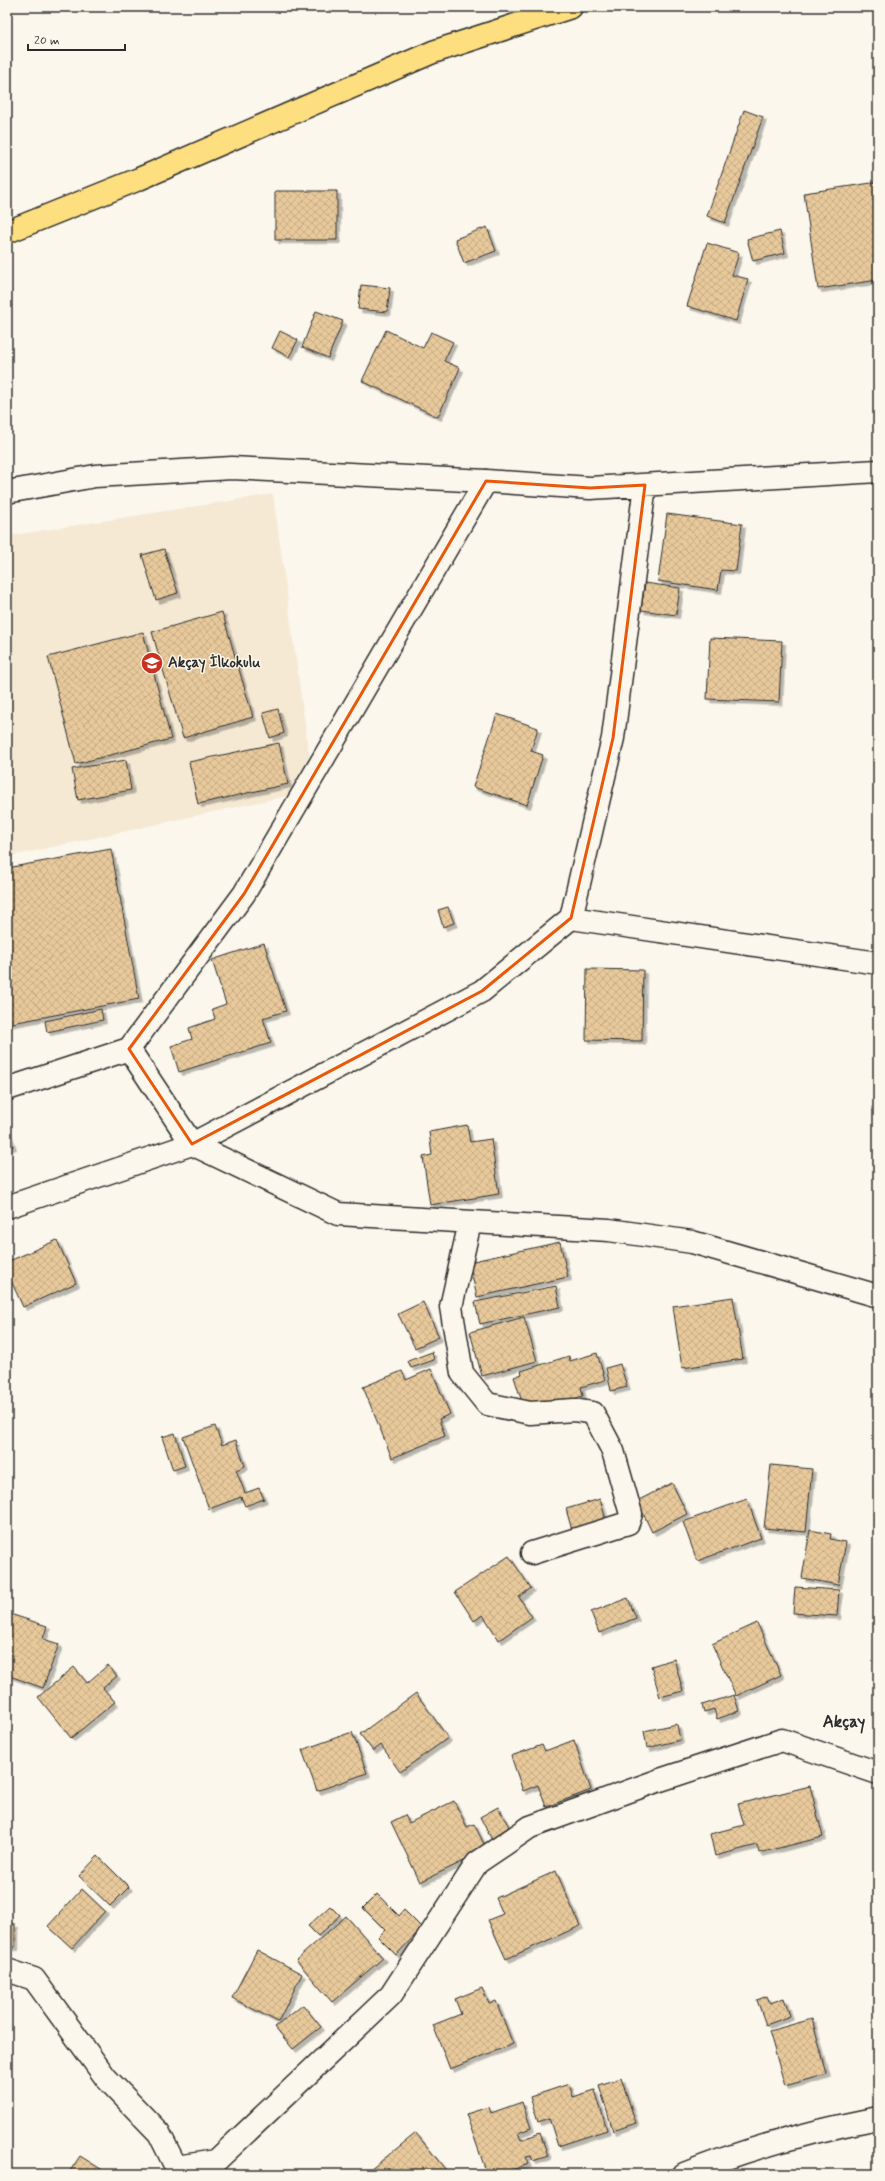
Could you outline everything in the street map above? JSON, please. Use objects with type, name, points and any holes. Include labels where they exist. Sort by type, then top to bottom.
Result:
[{"type":"highway","points":[[7,232],[146,176],[433,52],[571,7]]},
{"type":"street","points":[[7,492],[95,476],[232,468],[590,488],[878,471]]},
{"type":"street","points":[[7,1089],[129,1049],[244,894],[486,481]]},
{"type":"street","points":[[7,1207],[192,1144],[482,991],[571,918],[613,738],[645,485]]},
{"type":"street","points":[[571,918],[878,963]]},
{"type":"street","points":[[129,1049],[192,1144],[338,1214],[609,1230],[692,1242],[878,1296]]},
{"type":"street","points":[[470,1222],[451,1307],[462,1373],[487,1404],[530,1413],[574,1410],[593,1413],[613,1451],[631,1514],[628,1523],[532,1553]]},
{"type":"street","points":[[7,1970],[34,1979],[106,2078],[159,2133],[176,2167],[216,2161],[391,1995],[477,1863],[530,1827],[657,1781],[782,1740],[878,1773]]},
{"type":"street","points":[[684,2174],[722,2159],[838,2126],[878,2118]]},
{"type":"highlighted area","points":[[486,481],[590,488],[645,485],[613,738],[571,918],[482,991],[192,1144],[129,1049],[244,894]]},
{"type":"shaded area","name":"Akçay İlkokulu","points":[[273,494],[314,790],[7,857],[7,536]]},
{"type":"building","points":[[744,110],[763,117],[725,223],[707,216]]},
{"type":"building","points":[[878,182],[878,280],[818,289],[804,193]]},
{"type":"building","points":[[275,191],[337,191],[337,240],[275,240]]},
{"type":"building","points":[[487,227],[496,251],[464,263],[455,239]]},
{"type":"building","points":[[780,231],[785,253],[753,261],[747,239]]},
{"type":"building","points":[[707,243],[739,253],[732,275],[748,279],[736,321],[687,306]]},
{"type":"building","points":[[361,285],[390,288],[387,312],[358,309]]},
{"type":"building","points":[[316,311],[343,321],[328,358],[302,347]]},
{"type":"building","points":[[386,330],[423,348],[431,332],[453,342],[444,361],[460,368],[438,417],[362,381]]},
{"type":"building","points":[[280,331],[298,340],[289,357],[272,348]]},
{"type":"building","points":[[667,514],[742,524],[736,571],[721,570],[718,590],[658,581]]},
{"type":"building","points":[[164,549],[178,593],[156,600],[142,555]]},
{"type":"building","points":[[645,583],[680,588],[676,615],[641,610]]},
{"type":"building","points":[[222,612],[253,717],[183,738],[152,632]]},
{"type":"building","points":[[143,632],[171,739],[76,764],[48,657]]},
{"type":"building","points":[[710,638],[782,641],[779,702],[707,699]]},
{"type":"building","points":[[278,709],[284,733],[270,738],[263,713]]},
{"type":"building","points":[[497,714],[538,728],[531,751],[543,755],[527,805],[473,787]]},
{"type":"building","points":[[279,743],[288,784],[198,804],[189,762]]},
{"type":"building","points":[[126,760],[131,790],[78,800],[72,769]]},
{"type":"building","points":[[111,849],[139,999],[7,1024],[7,868]]},
{"type":"building","points":[[448,907],[454,923],[443,927],[438,910]]},
{"type":"building","points":[[264,943],[286,1011],[263,1018],[271,1043],[179,1072],[171,1046],[192,1039],[189,1028],[215,1019],[212,1009],[226,1004],[212,960]]},
{"type":"building","points":[[587,969],[643,970],[642,1041],[586,1040]]},
{"type":"building","points":[[101,1009],[103,1020],[47,1032],[45,1021]]},
{"type":"building","points":[[467,1125],[470,1142],[491,1139],[499,1194],[430,1205],[423,1157],[432,1155],[429,1132]]},
{"type":"building","points":[[7,1128],[13,1146],[7,1148]]},
{"type":"building","points":[[57,1240],[76,1283],[23,1307],[7,1272],[7,1262]]},
{"type":"building","points":[[560,1242],[568,1277],[477,1297],[469,1262]]},
{"type":"building","points":[[556,1286],[560,1307],[480,1324],[475,1302]]},
{"type":"building","points":[[733,1297],[743,1359],[682,1368],[673,1306]]},
{"type":"building","points":[[423,1302],[439,1337],[415,1348],[398,1314]]},
{"type":"building","points":[[524,1317],[537,1361],[482,1376],[470,1332]]},
{"type":"building","points":[[432,1352],[434,1360],[411,1368],[408,1361]]},
{"type":"building","points":[[597,1353],[605,1380],[581,1387],[583,1396],[542,1408],[540,1400],[523,1405],[514,1377],[522,1374],[521,1371],[569,1356],[570,1361]]},
{"type":"building","points":[[620,1364],[627,1387],[611,1391],[606,1368]]},
{"type":"building","points":[[431,1369],[450,1414],[439,1419],[445,1436],[392,1458],[363,1387],[402,1371],[406,1380]]},
{"type":"building","points":[[215,1426],[222,1445],[236,1440],[245,1466],[236,1470],[245,1493],[259,1488],[264,1499],[245,1506],[241,1497],[209,1509],[183,1437]]},
{"type":"building","points":[[175,1433],[185,1466],[173,1470],[162,1437]]},
{"type":"building","points":[[771,1465],[812,1469],[806,1532],[764,1528]]},
{"type":"building","points":[[672,1483],[687,1514],[652,1532],[637,1501]]},
{"type":"building","points":[[600,1499],[607,1524],[573,1534],[566,1509]]},
{"type":"building","points":[[747,1499],[761,1538],[697,1561],[683,1522]]},
{"type":"building","points":[[810,1530],[831,1534],[830,1539],[846,1542],[838,1585],[802,1578]]},
{"type":"building","points":[[509,1556],[531,1588],[519,1597],[532,1617],[499,1640],[483,1615],[474,1621],[455,1592]]},
{"type":"building","points":[[795,1587],[839,1590],[837,1616],[793,1613]]},
{"type":"building","points":[[628,1598],[636,1618],[599,1633],[591,1612]]},
{"type":"building","points":[[7,1613],[47,1626],[43,1639],[59,1644],[43,1688],[7,1675]]},
{"type":"building","points":[[757,1623],[781,1675],[736,1696],[712,1644]]},
{"type":"building","points":[[674,1659],[683,1691],[660,1697],[651,1666]]},
{"type":"building","points":[[108,1665],[117,1676],[103,1688],[115,1702],[71,1738],[38,1697],[74,1667],[87,1683]]},
{"type":"building","points":[[416,1693],[448,1738],[400,1772],[381,1745],[373,1751],[360,1734]]},
{"type":"building","points":[[734,1695],[739,1711],[717,1719],[714,1709],[704,1712],[702,1705]]},
{"type":"building","points":[[677,1724],[680,1740],[647,1748],[644,1731]]},
{"type":"building","points":[[352,1732],[367,1773],[317,1791],[302,1750]]},
{"type":"building","points":[[574,1740],[591,1790],[546,1807],[538,1785],[523,1791],[511,1756],[542,1745],[545,1751]]},
{"type":"building","points":[[810,1786],[823,1837],[759,1853],[757,1845],[715,1856],[710,1834],[744,1825],[738,1804]]},
{"type":"building","points":[[454,1801],[467,1827],[474,1824],[487,1850],[420,1882],[391,1822],[405,1815],[409,1823]]},
{"type":"building","points":[[498,1807],[512,1832],[493,1842],[480,1817]]},
{"type":"building","points":[[98,1856],[129,1887],[110,1906],[79,1876]]},
{"type":"building","points":[[556,1871],[580,1926],[506,1959],[488,1920],[503,1914],[496,1898]]},
{"type":"building","points":[[82,1889],[105,1911],[72,1948],[48,1926]]},
{"type":"building","points":[[377,1894],[399,1916],[404,1910],[422,1928],[396,1955],[378,1937],[385,1930],[363,1908]]},
{"type":"building","points":[[330,1906],[340,1916],[318,1936],[308,1926]]},
{"type":"building","points":[[346,1916],[383,1958],[332,2002],[296,1960]]},
{"type":"building","points":[[7,1924],[15,1924],[15,1947],[7,1947]]},
{"type":"building","points":[[257,1950],[302,1974],[278,2022],[232,1998]]},
{"type":"building","points":[[482,1988],[489,2004],[496,2001],[513,2044],[450,2069],[433,2025],[461,2014],[455,1999]]},
{"type":"building","points":[[767,1996],[770,2003],[784,1998],[790,2016],[766,2025],[757,2000]]},
{"type":"building","points":[[303,2005],[321,2027],[293,2049],[275,2027]]},
{"type":"building","points":[[812,2019],[827,2074],[785,2086],[769,2031]]},
{"type":"building","points":[[621,2078],[636,2123],[613,2131],[599,2085]]},
{"type":"building","points":[[569,2084],[573,2097],[595,2090],[607,2130],[558,2146],[549,2118],[538,2122],[530,2097]]},
{"type":"building","points":[[522,2102],[531,2128],[518,2133],[521,2140],[540,2133],[548,2156],[533,2161],[531,2156],[526,2157],[529,2164],[500,2174],[487,2174],[466,2114],[489,2107],[491,2113]]},
{"type":"building","points":[[416,2133],[449,2174],[365,2174]]},
{"type":"building","points":[[80,2156],[109,2174],[68,2174]]},
{"type":"place","name":"Akçay İlkokulu","points":[[152,663]]},
{"type":"district","name":"Akçay","points":[[844,1722]]}]
